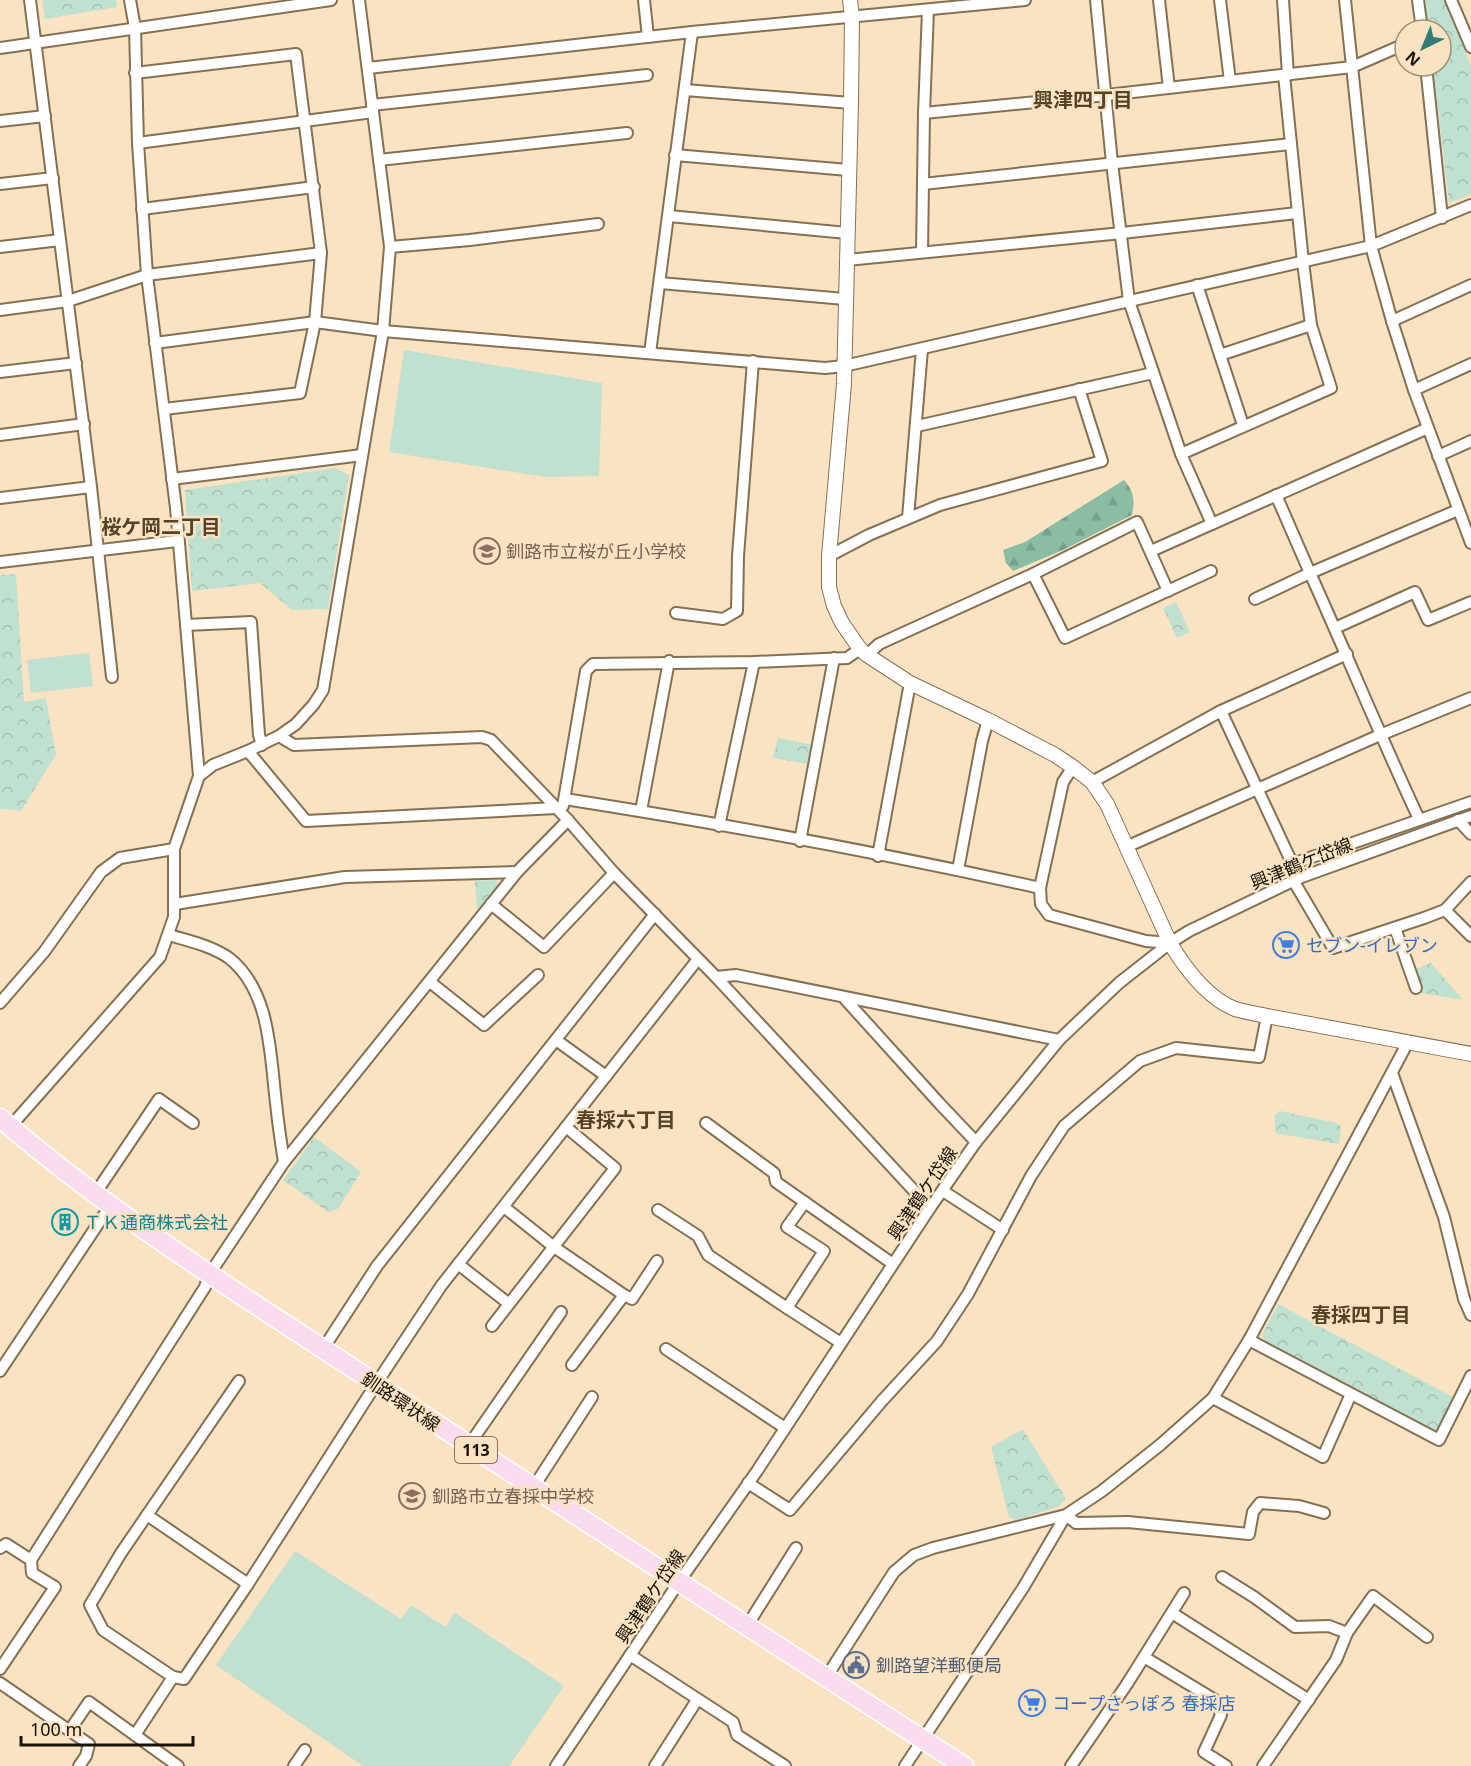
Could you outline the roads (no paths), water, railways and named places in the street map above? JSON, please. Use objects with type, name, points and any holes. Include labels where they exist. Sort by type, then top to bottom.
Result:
[{"type":"main road","name":"釧路環状線","points":[[4,1124],[110,1206],[209,1275],[533,1488],[964,1766]]},
{"type":"street","points":[[30,0],[92,487],[112,677]]},
{"type":"street","points":[[4,1124],[160,957],[174,917],[174,849],[199,776],[172,479],[147,275],[138,143],[135,28],[130,0]]},
{"type":"street","points":[[0,48],[330,0]]},
{"type":"street","points":[[199,776],[213,765],[279,736],[302,717],[323,690],[383,331],[390,247],[359,0]]},
{"type":"street","points":[[644,0],[648,36]]},
{"type":"street","points":[[850,0],[852,17],[851,103],[844,384],[829,556],[829,587],[842,623],[864,652],[910,683],[988,720],[1073,767],[1092,782],[1107,804],[1170,943],[1178,956],[1215,998],[1235,1009],[1471,1054]]},
{"type":"street","points":[[368,68],[648,36],[1025,0]]},
{"type":"street","points":[[1096,0],[1112,163],[1129,301],[1181,454],[1212,524]]},
{"type":"street","points":[[1159,0],[1169,88]]},
{"type":"street","points":[[1220,0],[1230,81]]},
{"type":"street","points":[[1181,454],[1330,388],[1311,326],[1303,262],[1291,144],[1283,0]]},
{"type":"street","points":[[1345,0],[1371,246],[1414,390],[1458,510],[1467,524],[1471,543]]},
{"type":"street","points":[[1418,0],[1420,18]]},
{"type":"street","points":[[1451,0],[1471,47]]},
{"type":"street","points":[[922,252],[928,9]]},
{"type":"street","points":[[650,353],[692,32]]},
{"type":"street","points":[[924,113],[1352,67],[1393,50]]},
{"type":"street","points":[[135,74],[296,54],[321,253],[315,322],[300,393],[164,409]]},
{"type":"street","points":[[138,143],[305,120],[373,108],[646,75]]},
{"type":"street","points":[[1427,78],[1442,218]]},
{"type":"street","points":[[685,90],[851,103]]},
{"type":"street","points":[[0,121],[45,116]]},
{"type":"street","points":[[379,160],[627,133]]},
{"type":"street","points":[[923,184],[1291,144]]},
{"type":"street","points":[[675,155],[848,170]]},
{"type":"street","points":[[0,184],[53,178]]},
{"type":"street","points":[[142,209],[314,187]]},
{"type":"street","points":[[155,343],[315,322],[383,331],[825,368],[922,349],[1371,246],[1471,205]]},
{"type":"street","points":[[847,260],[1298,213]]},
{"type":"street","points":[[669,216],[847,233]]},
{"type":"street","points":[[390,247],[470,240],[598,224]]},
{"type":"street","points":[[0,247],[60,240]]},
{"type":"street","points":[[0,310],[68,301],[147,275],[321,253]]},
{"type":"street","points":[[660,283],[845,299]]},
{"type":"street","points":[[1197,285],[1243,425]]},
{"type":"street","points":[[1392,321],[1471,285]]},
{"type":"street","points":[[1220,355],[1311,326]]},
{"type":"street","points":[[908,518],[922,349]]},
{"type":"street","points":[[676,613],[723,619],[737,611],[738,556],[753,361]]},
{"type":"street","points":[[0,372],[76,363]]},
{"type":"street","points":[[1414,390],[1471,364]]},
{"type":"street","points":[[917,426],[1154,372]]},
{"type":"street","points":[[829,556],[869,535],[940,505],[1102,461],[1079,389]]},
{"type":"street","points":[[0,435],[84,424]]},
{"type":"street","points":[[1151,551],[1428,428]]},
{"type":"street","points":[[1438,456],[1471,441]]},
{"type":"street","points":[[172,479],[362,455]]},
{"type":"street","points":[[0,498],[92,487]]},
{"type":"street","points":[[1276,495],[1419,819]]},
{"type":"street","points":[[1255,599],[1458,510]]},
{"type":"street","points":[[0,1669],[54,1587],[32,1573],[32,1560],[205,1287],[209,1275],[284,1162],[430,982],[562,813],[586,670],[593,664],[669,661],[754,662],[847,658],[1033,574],[1137,522],[1168,591]]},
{"type":"street","points":[[0,562],[177,541]]},
{"type":"street","points":[[1033,574],[1065,638],[1211,572]]},
{"type":"street","points":[[1335,628],[1415,592],[1428,620],[1471,602]]},
{"type":"street","points":[[186,625],[251,622],[259,735],[262,745]]},
{"type":"street","points":[[1092,782],[1221,711],[1347,654]]},
{"type":"street","points":[[800,841],[834,658]]},
{"type":"street","points":[[641,811],[669,661]]},
{"type":"street","points":[[719,826],[754,662]]},
{"type":"street","points":[[878,856],[910,683]]},
{"type":"street","points":[[1126,847],[1380,735],[1471,698]]},
{"type":"street","points":[[1221,711],[1292,864],[1296,879],[1333,948],[1445,910],[1471,882]]},
{"type":"street","points":[[958,870],[988,720]]},
{"type":"street","points":[[279,736],[294,745],[482,737],[491,740],[562,813],[614,873],[716,977],[930,1208]]},
{"type":"street","points":[[249,751],[306,821],[562,813]]},
{"type":"street","points":[[1073,767],[1063,782],[1040,888],[1041,904],[1049,915],[1146,941],[1170,943]]},
{"type":"street","points":[[565,799],[958,870],[1040,888]]},
{"type":"street","points":[[1292,864],[1471,802]]},
{"type":"street","name":"興津鶴ケ岱線","points":[[556,1766],[679,1582],[748,1484],[930,1208],[976,1142],[1059,1040],[1119,983],[1189,931],[1296,879],[1471,816]]},
{"type":"street","points":[[1458,820],[1471,834]]},
{"type":"street","points":[[0,1003],[44,952],[101,872],[120,858],[174,849]]},
{"type":"street","points":[[175,904],[345,877],[517,872]]},
{"type":"street","points":[[491,904],[544,947],[614,873]]},
{"type":"street","points":[[1445,910],[1471,936]]},
{"type":"street","points":[[323,1349],[377,1266],[655,914]]},
{"type":"street","points":[[1395,928],[1416,988]]},
{"type":"street","points":[[169,935],[218,951],[236,966],[256,992],[268,1034],[284,1162]]},
{"type":"street","points":[[239,1381],[147,1515],[90,1605],[103,1630],[173,1677],[184,1679],[441,1286],[698,959]]},
{"type":"street","points":[[430,982],[484,1024],[538,975]]},
{"type":"street","points":[[716,977],[736,975],[845,999],[1059,1040]]},
{"type":"street","points":[[845,999],[976,1142]]},
{"type":"street","points":[[748,1484],[790,1510],[881,1402],[937,1341],[968,1294],[1031,1176],[1064,1126],[1140,1061],[1176,1048],[1259,1057],[1267,1016]]},
{"type":"street","points":[[555,1040],[606,1076]]},
{"type":"street","points":[[827,1676],[894,1572],[914,1555],[933,1548],[1066,1515],[1102,1491],[1195,1416],[1213,1398],[1249,1340],[1408,1042]]},
{"type":"street","points":[[1392,1073],[1444,1217],[1464,1299],[1471,1315]]},
{"type":"street","points":[[95,1194],[159,1099],[193,1123]]},
{"type":"street","points":[[706,1123],[774,1173],[776,1182],[893,1264]]},
{"type":"street","points":[[492,1326],[615,1168],[566,1127]]},
{"type":"street","points":[[943,1191],[1003,1230]]},
{"type":"street","points":[[787,1308],[824,1251],[787,1227],[805,1202]]},
{"type":"street","points":[[0,1371],[110,1206]]},
{"type":"street","points":[[504,1207],[554,1247],[632,1299],[657,1261]]},
{"type":"street","points":[[658,1210],[698,1236],[708,1255],[841,1343]]},
{"type":"street","points":[[458,1264],[508,1304]]},
{"type":"street","points":[[572,1365],[624,1295]]},
{"type":"street","points":[[469,1445],[561,1312]]},
{"type":"street","points":[[1249,1340],[1438,1440],[1471,1376]]},
{"type":"street","points":[[666,1349],[785,1428]]},
{"type":"street","points":[[1213,1398],[1323,1457],[1351,1394]]},
{"type":"street","points":[[533,1488],[592,1397]]},
{"type":"street","points":[[1066,1515],[1076,1523],[1128,1522],[1249,1534],[1253,1512],[1260,1503],[1299,1506],[1324,1513]]},
{"type":"street","points":[[147,1515],[248,1584]]},
{"type":"street","points":[[905,1766],[1023,1588],[1066,1515]]},
{"type":"street","points":[[0,1548],[6,1544],[32,1560]]},
{"type":"street","points":[[747,1626],[796,1548]]},
{"type":"street","points":[[1222,1577],[1254,1597],[1294,1627],[1329,1626],[1347,1633]]},
{"type":"street","points":[[1071,1766],[1184,1593]]},
{"type":"street","points":[[1270,1764],[1336,1660],[1347,1633],[1373,1596],[1427,1636]]},
{"type":"street","points":[[1172,1613],[1309,1700]]},
{"type":"street","points":[[630,1655],[733,1722],[737,1735],[785,1766]]},
{"type":"street","points":[[1144,1657],[1215,1700],[1221,1715],[1204,1752],[1226,1766]]},
{"type":"street","points":[[135,1735],[173,1677]]},
{"type":"street","points":[[0,1683],[89,1744],[86,1756],[79,1766]]},
{"type":"street","points":[[654,1766],[697,1700]]},
{"type":"street","points":[[70,1730],[89,1702],[178,1766]]},
{"type":"street","points":[[294,1766],[305,1750]]},
{"type":"place","name":"釧路市立桜が丘小学校","points":[[487,551]]},
{"type":"place","name":"セブン-イレブン","points":[[1286,945]]},
{"type":"place","name":"ＴＫ通商株式会社","points":[[65,1222]]},
{"type":"place","name":"釧路市立春採中学校","points":[[412,1496]]},
{"type":"place","name":"釧路望洋郵便局","points":[[856,1665]]},
{"type":"place","name":"コープさっぽろ 春採店","points":[[1032,1703]]},
{"type":"district","name":"興津四丁目","points":[[1083,99]]},
{"type":"district","name":"桜ケ岡二丁目","points":[[161,526]]},
{"type":"district","name":"春採六丁目","points":[[626,1119]]},
{"type":"district","name":"春採四丁目","points":[[1361,1314]]}]
